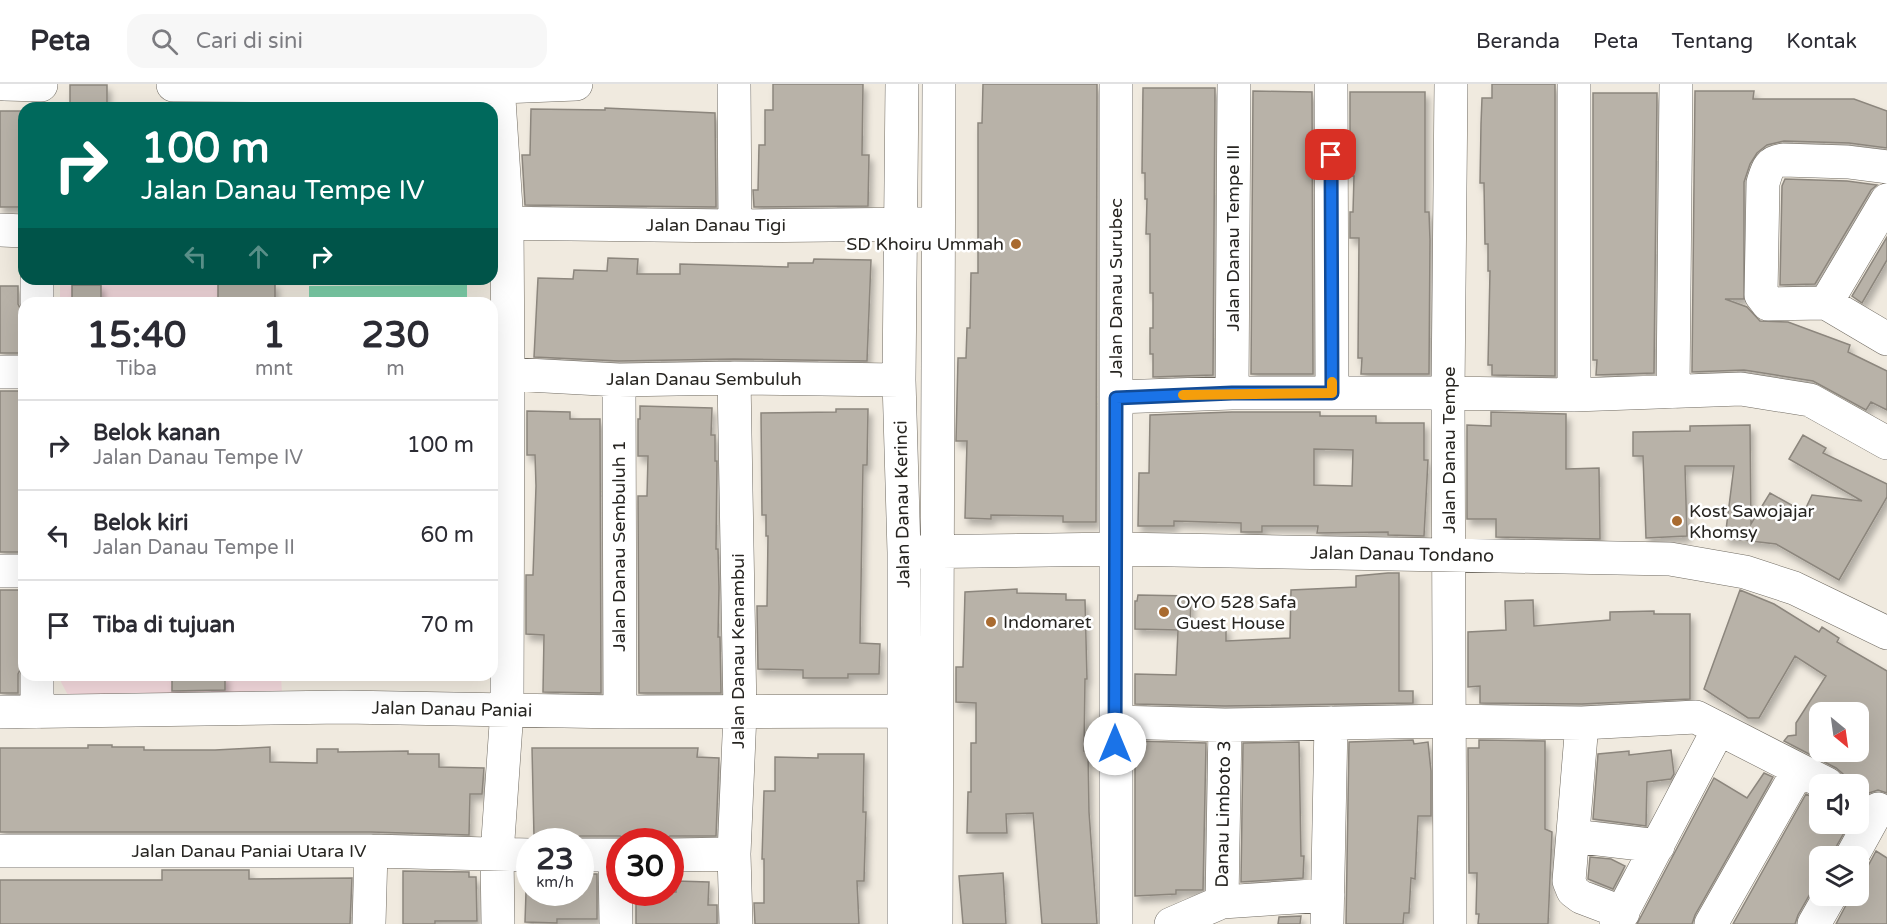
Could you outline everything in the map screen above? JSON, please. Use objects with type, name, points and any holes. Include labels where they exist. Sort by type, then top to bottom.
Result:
[{"type":"street","points":[[4,84],[41,84],[41,102]]},
{"type":"street","points":[[173,92],[576,84]]},
{"type":"street","points":[[734,84],[735,226]]},
{"type":"street","name":"Jalan Danau Kerinci","points":[[902,84],[899,380],[904,552],[904,924]]},
{"type":"street","name":"Jalan Danau Kerinci","points":[[936,924],[939,84]]},
{"type":"street","name":"Jalan Danau Surubec","points":[[1116,84],[1116,924]]},
{"type":"street","name":"Jalan Danau Tempe III","points":[[1232,393],[1234,84]]},
{"type":"street","points":[[1331,84],[1332,393]]},
{"type":"street","name":"Jalan Danau Tempe","points":[[1450,924],[1448,393],[1451,84]]},
{"type":"street","points":[[1574,84],[1574,395]]},
{"type":"street","points":[[1673,392],[1676,84]]},
{"type":"street","points":[[498,86],[500,223],[508,374],[507,710],[497,854],[498,924]]},
{"type":"street","points":[[1887,167],[1848,162],[1783,160],[1769,165],[1762,195],[1761,295],[1768,304],[1826,303],[1887,339]]},
{"type":"street","points":[[1826,303],[1887,200]]},
{"type":"street","name":"Jalan Danau Tigi","points":[[500,223],[735,226],[939,224]]},
{"type":"street","points":[[0,230],[18,231]]},
{"type":"street","points":[[0,372],[18,372]]},
{"type":"street","name":"Jalan Danau Sembuluh","points":[[508,374],[619,380],[734,378],[899,380]]},
{"type":"street","name":"Jalan Danau Kenambui","points":[[734,378],[740,713],[734,854],[736,924]]},
{"type":"street","name":"Jalan Danau Sembuluh 1","points":[[619,380],[620,712]]},
{"type":"street","points":[[1116,398],[1232,393],[1574,395],[1741,389],[1810,400],[1887,443]]},
{"type":"street","name":"Jalan Danau Tondano","points":[[904,552],[1117,549],[1670,559],[1745,572],[1794,588],[1887,633]]},
{"type":"street","points":[[0,571],[18,572]]},
{"type":"street","points":[[37,681],[37,712]]},
{"type":"street","name":"Jalan Danau Paniai","points":[[0,712],[344,707],[740,713],[903,711]]},
{"type":"street","points":[[1115,722],[1225,725],[1582,723],[1696,717],[1809,776]]},
{"type":"street","points":[[1172,924],[1222,902],[1327,909],[1331,723]]},
{"type":"street","points":[[1582,723],[1569,881],[1573,891],[1619,919],[1718,730]]},
{"type":"street","name":"Danau Limboto 3","points":[[1222,902],[1225,725]]},
{"type":"street","points":[[1711,924],[1809,784]]},
{"type":"street","points":[[1857,846],[1875,808]]},
{"type":"street","points":[[1573,836],[1658,846]]},
{"type":"street","name":"Jalan Danau Paniai Utara IV","points":[[0,851],[370,851],[516,855]]},
{"type":"street","points":[[369,924],[370,851]]},
{"type":"street","points":[[684,855],[734,854]]},
{"type":"street","points":[[616,906],[616,924]]},
{"type":"street","points":[[1814,924],[1824,906]]},
{"type":"shaded area","points":[[60,285],[275,285],[276,297],[60,297]]},
{"type":"shaded area","points":[[281,681],[282,694],[69,697],[61,682]]},
{"type":"green space","points":[[467,285],[467,297],[309,297],[309,286]]},
{"type":"building","points":[[773,84],[863,84],[862,155],[869,155],[868,206],[754,207],[753,190],[758,190],[759,145],[765,145],[765,110],[773,110]]},
{"type":"building","points":[[983,84],[1097,84],[1096,522],[1063,522],[1063,516],[991,515],[991,519],[965,518],[967,441],[956,441],[958,358],[966,358],[967,328],[970,328],[971,273],[978,273],[978,123],[982,123]]},
{"type":"building","points":[[1492,84],[1555,84],[1555,376],[1492,375],[1492,365],[1488,365],[1490,271],[1488,271],[1488,244],[1485,244],[1484,183],[1480,183],[1482,98],[1492,98]]},
{"type":"building","points":[[70,85],[107,85],[107,102],[70,102]]},
{"type":"building","points":[[1143,88],[1215,88],[1213,375],[1153,377],[1153,354],[1150,354],[1153,293],[1150,293],[1150,234],[1146,234],[1147,199],[1145,199],[1145,173],[1142,173]]},
{"type":"building","points":[[1253,91],[1312,92],[1313,374],[1251,374]]},
{"type":"building","points":[[1695,91],[1754,91],[1753,99],[1854,99],[1887,111],[1887,148],[1849,143],[1784,141],[1767,145],[1757,153],[1750,164],[1744,182],[1744,299],[1725,299],[1747,307],[1760,321],[1788,322],[1850,345],[1848,352],[1887,371],[1887,410],[1871,402],[1866,410],[1813,381],[1744,370],[1692,372]]},
{"type":"building","points":[[1350,92],[1425,92],[1425,212],[1429,212],[1430,240],[1429,374],[1361,374],[1362,358],[1358,358],[1359,238],[1350,238],[1354,176],[1350,176]]},
{"type":"building","points":[[1593,93],[1657,93],[1654,373],[1596,375],[1597,360],[1593,360]]},
{"type":"building","points":[[605,108],[715,113],[716,207],[525,205],[522,155],[530,155],[531,109],[605,110]]},
{"type":"building","points":[[0,111],[18,111],[18,207],[0,207]]},
{"type":"building","points":[[1785,179],[1847,181],[1877,185],[1871,190],[1815,284],[1780,285],[1782,186]]},
{"type":"building","points":[[1887,237],[1887,260],[1862,303],[1852,296]]},
{"type":"building","points":[[608,258],[638,259],[637,274],[680,274],[680,264],[788,267],[788,263],[813,263],[814,259],[871,260],[867,361],[734,359],[619,361],[534,357],[538,278],[573,279],[574,270],[607,271]]},
{"type":"building","points":[[72,285],[101,285],[101,297],[72,297]]},
{"type":"building","points":[[218,285],[275,285],[275,297],[218,297]]},
{"type":"building","points":[[0,286],[18,286],[18,353],[0,353]]},
{"type":"building","points":[[0,391],[18,391],[18,552],[0,552]]},
{"type":"building","points":[[640,406],[712,408],[711,435],[715,435],[715,461],[717,461],[716,549],[718,549],[718,637],[720,637],[721,693],[639,693],[638,496],[647,496],[648,456],[638,456]]},
{"type":"building","points":[[836,409],[868,409],[867,465],[863,465],[860,643],[880,644],[879,674],[848,674],[848,678],[803,678],[803,670],[758,669],[757,606],[767,606],[768,536],[766,536],[766,515],[762,515],[761,413],[836,412]]},
{"type":"building","points":[[527,411],[570,412],[570,419],[600,419],[601,693],[543,692],[544,635],[526,634],[526,575],[533,575],[536,486],[535,455],[527,455]]},
{"type":"building","points":[[1320,412],[1320,416],[1376,416],[1376,423],[1424,423],[1424,460],[1428,460],[1424,536],[1388,535],[1388,532],[1317,533],[1318,526],[1262,526],[1262,532],[1241,532],[1241,523],[1174,521],[1174,526],[1138,526],[1139,473],[1149,473],[1150,415]],"holes":[[[1314,449],[1353,450],[1352,486],[1314,485]]]},
{"type":"building","points":[[1491,412],[1566,414],[1566,469],[1599,468],[1600,539],[1496,537],[1496,519],[1467,519],[1467,425],[1491,426]]},
{"type":"building","points":[[1750,425],[1751,524],[1770,493],[1804,512],[1812,495],[1862,501],[1789,459],[1803,435],[1826,448],[1823,453],[1887,484],[1887,497],[1839,580],[1776,544],[1725,538],[1734,466],[1685,466],[1687,536],[1646,538],[1643,456],[1633,456],[1633,432],[1690,431],[1690,426]]},
{"type":"building","points":[[1399,573],[1399,691],[1413,691],[1413,703],[1225,706],[1135,704],[1135,674],[1176,675],[1178,630],[1135,629],[1135,601],[1138,595],[1191,596],[1190,627],[1226,627],[1226,641],[1290,638],[1291,590],[1356,587],[1356,576]]},
{"type":"building","points":[[1017,589],[1017,593],[1066,594],[1066,600],[1085,600],[1087,679],[1085,679],[1084,751],[1088,751],[1089,812],[1097,924],[1042,924],[1033,813],[1006,814],[1007,833],[967,833],[968,792],[971,792],[971,743],[976,743],[976,703],[956,702],[956,667],[963,667],[965,592]]},
{"type":"building","points":[[0,590],[18,590],[18,693],[0,693]]},
{"type":"building","points":[[1740,590],[1774,604],[1819,632],[1822,627],[1839,638],[1837,642],[1887,671],[1887,793],[1878,790],[1869,793],[1869,774],[1843,774],[1824,762],[1869,762],[1869,702],[1809,702],[1826,676],[1795,656],[1759,718],[1748,718],[1704,689]]},
{"type":"building","points":[[1533,600],[1534,626],[1610,620],[1610,612],[1654,611],[1654,614],[1690,614],[1690,699],[1582,704],[1480,703],[1480,686],[1468,687],[1468,632],[1506,630],[1505,601]]},
{"type":"building","points":[[172,681],[225,681],[225,690],[172,691]]},
{"type":"building","points":[[1809,703],[1809,754],[1784,741],[1788,736],[1796,735],[1796,723]]},
{"type":"building","points":[[1413,740],[1414,744],[1428,742],[1431,771],[1431,816],[1418,816],[1415,879],[1411,878],[1409,913],[1404,913],[1403,924],[1346,924],[1349,742]]},
{"type":"building","points":[[1479,740],[1545,741],[1545,829],[1552,832],[1548,924],[1478,924],[1479,914],[1476,914],[1477,873],[1469,873],[1468,748],[1479,748]]},
{"type":"building","points":[[1135,741],[1206,743],[1203,890],[1176,890],[1176,894],[1135,896]]},
{"type":"building","points":[[1299,742],[1303,878],[1241,882],[1243,743]]},
{"type":"building","points":[[88,745],[144,747],[144,750],[270,747],[270,762],[317,763],[317,749],[338,749],[338,752],[408,751],[408,754],[439,754],[439,767],[484,768],[482,794],[470,794],[469,835],[371,832],[0,832],[0,748],[88,748]]},
{"type":"building","points":[[532,748],[698,748],[697,757],[719,758],[716,836],[684,836],[684,828],[606,828],[606,836],[594,836],[594,828],[534,828]]},
{"type":"building","points":[[1671,750],[1674,774],[1671,779],[1647,782],[1646,826],[1593,819],[1598,754],[1629,751],[1629,755]]},
{"type":"building","points":[[818,754],[864,754],[863,812],[866,812],[864,881],[857,881],[859,924],[755,924],[754,903],[764,903],[764,859],[762,859],[764,791],[775,791],[775,757],[818,758]]},
{"type":"building","points":[[1764,773],[1773,777],[1692,924],[1637,924],[1714,778],[1747,798]]},
{"type":"building","points":[[1806,794],[1809,796],[1809,834],[1843,834],[1837,846],[1809,846],[1809,896],[1795,924],[1733,924]]},
{"type":"building","points":[[1876,851],[1887,858],[1887,924],[1836,924],[1845,906],[1869,906],[1869,864]]},
{"type":"building","points":[[1590,857],[1611,859],[1625,866],[1613,889],[1588,879]]},
{"type":"building","points":[[162,870],[249,870],[249,879],[352,878],[350,924],[0,924],[0,880],[162,880]]},
{"type":"building","points":[[403,871],[469,872],[469,877],[476,877],[477,921],[403,924]]},
{"type":"building","points":[[1003,873],[1006,924],[963,924],[959,876]]},
{"type":"building","points":[[594,874],[597,874],[597,919],[557,919],[557,923],[525,922],[526,906],[594,906]]},
{"type":"building","points":[[684,881],[709,882],[708,905],[717,905],[717,924],[636,924],[636,906],[684,906]]},
{"type":"building","points":[[1301,916],[1300,924],[1278,924],[1279,917]]},
{"type":"slow traffic","points":[[1183,395],[1332,393],[1332,382]]},
{"type":"place","name":"SD Khoiru Ummah","points":[[1016,244]]},
{"type":"place","name":"Kost Sawojajar Khomsy","points":[[1677,521]]},
{"type":"place","name":"OYO 528 Safa Guest House","points":[[1164,612]]},
{"type":"place","name":"Indomaret","points":[[991,622]]},
{"type":"route","points":[[1115,744],[1116,398],[1232,393],[1332,393],[1331,155]]}]
